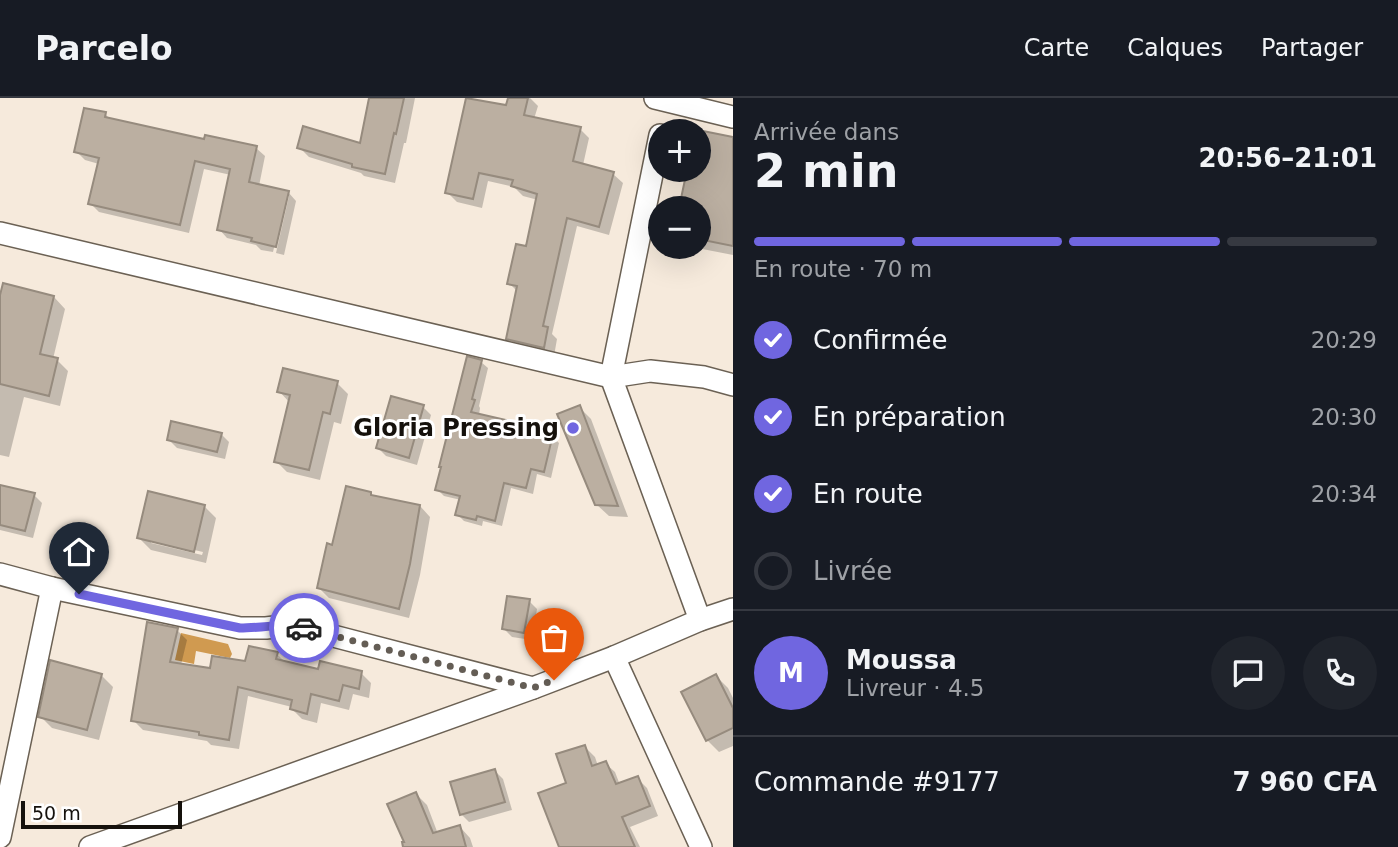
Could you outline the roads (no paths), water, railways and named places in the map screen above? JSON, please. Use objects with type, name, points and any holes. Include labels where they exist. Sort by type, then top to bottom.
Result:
[{"type":"street","points":[[661,119],[663,99],[733,117]]},
{"type":"street","points":[[650,182],[611,377],[701,621]]},
{"type":"street","points":[[0,233],[611,377],[650,371],[704,377],[733,385]]},
{"type":"street","points":[[0,574],[52,588],[240,628],[291,625],[533,688]]},
{"type":"street","points":[[0,836],[52,588]]},
{"type":"street","points":[[90,847],[121,842],[533,688],[733,609]]},
{"type":"street","points":[[614,657],[701,847]]},
{"type":"place","name":"Gloria Pressing","points":[[573,428]]}]
